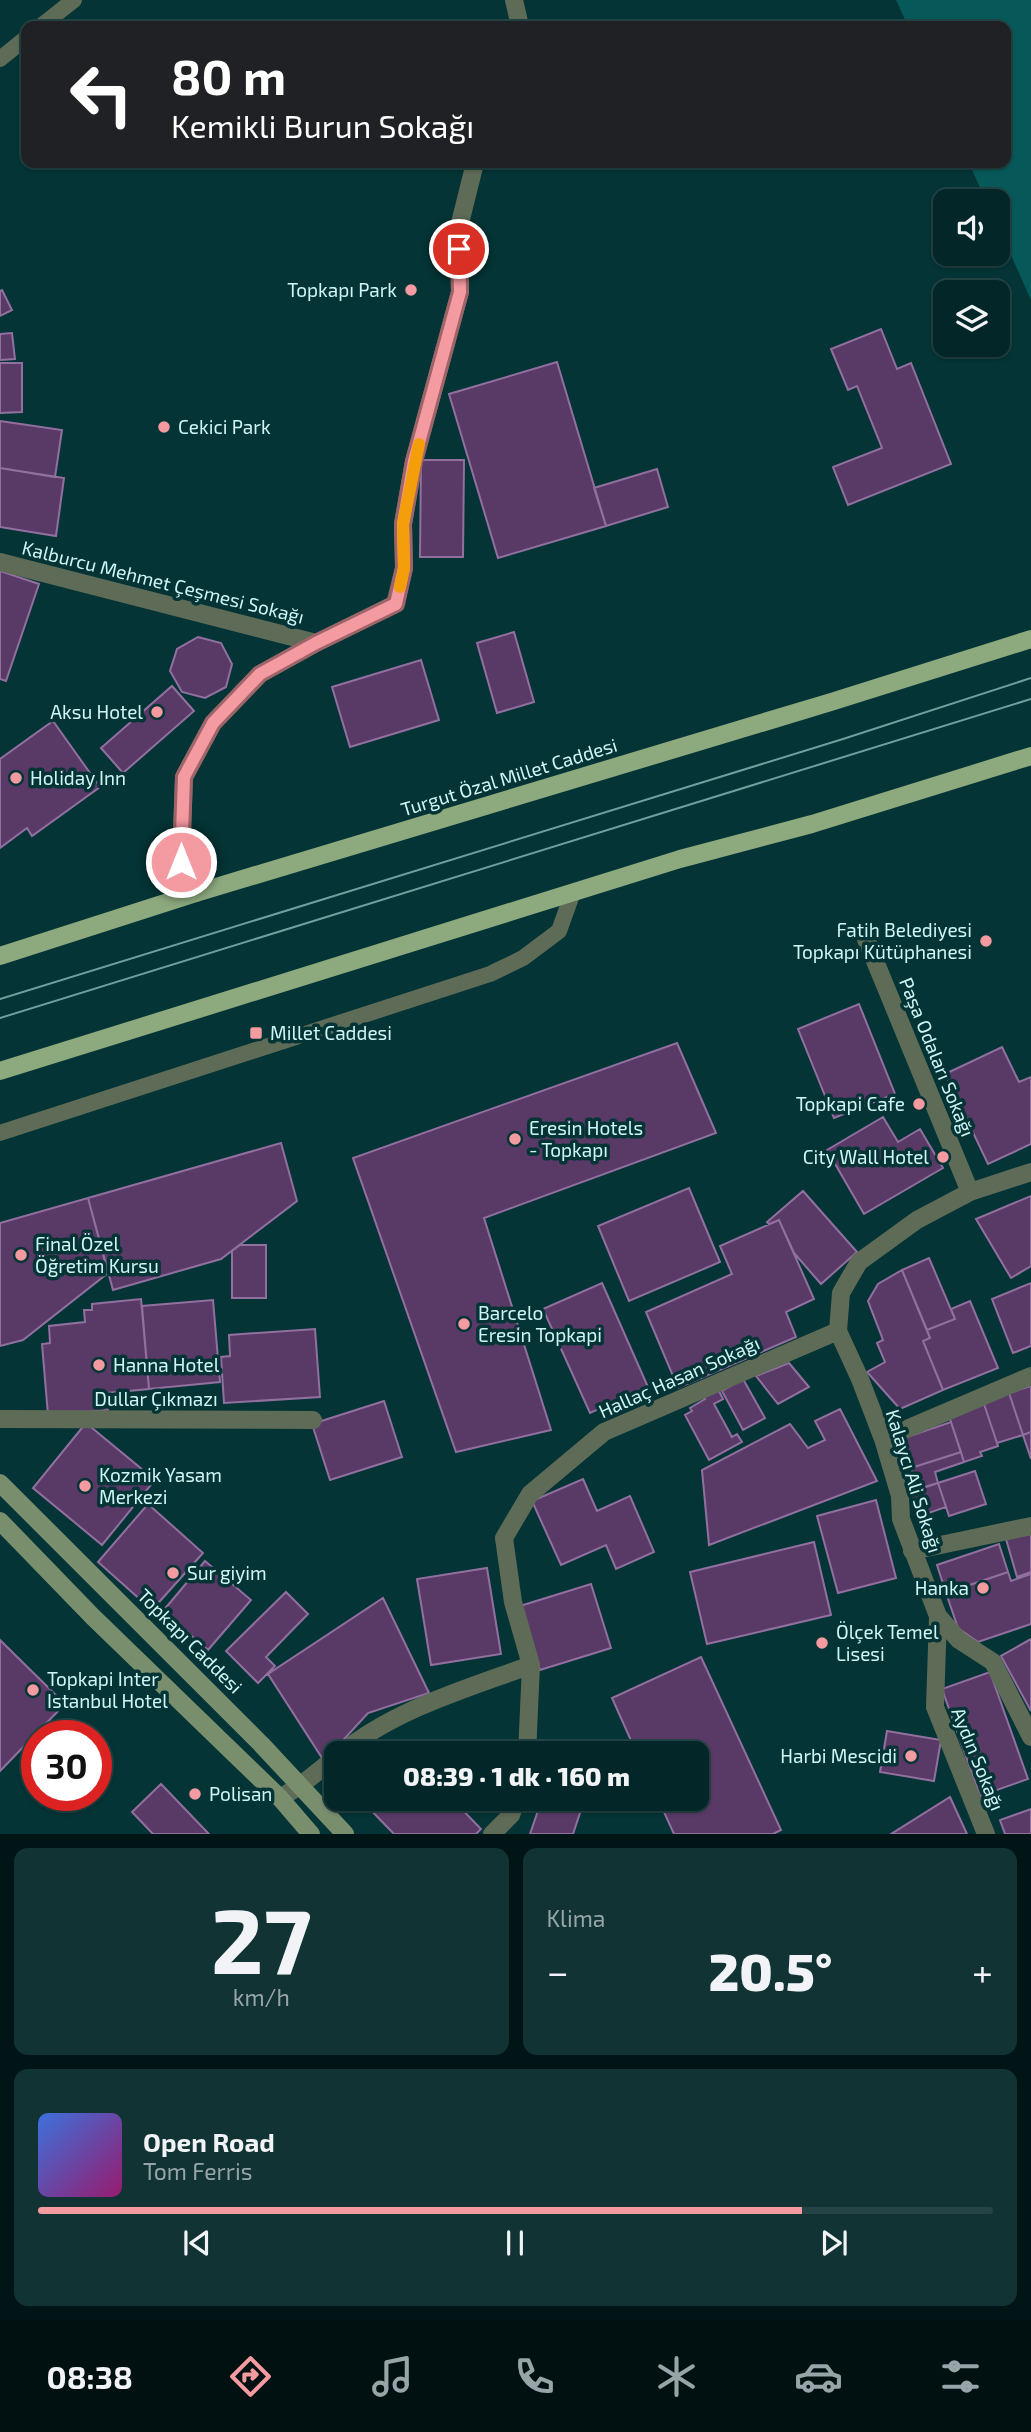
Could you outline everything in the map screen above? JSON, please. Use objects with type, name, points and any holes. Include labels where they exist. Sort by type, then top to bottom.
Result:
[{"type":"main road","name":"Turgut Özal Millet Caddesi","points":[[0,956],[196,893],[818,706],[1031,639]]},
{"type":"main road","points":[[0,1071],[680,859],[812,824],[1031,756]]},
{"type":"main road","name":"Topkapı Caddesi","points":[[0,1483],[142,1622],[345,1833]]},
{"type":"main road","points":[[0,1521],[93,1617],[280,1798],[311,1833]]},
{"type":"street","points":[[514,0],[519,21]]},
{"type":"street","points":[[196,893],[181,862],[184,777],[213,723],[260,674],[396,604],[404,568],[403,524],[414,461],[460,292],[458,227],[474,168]]},
{"type":"street","name":"Kalburcu Mehmet Çeşmesi Sokağı","points":[[0,562],[316,643]]},
{"type":"street","name":"Paşa Odaları Sokağı","points":[[866,939],[970,1192]]},
{"type":"street","points":[[838,1331],[841,1293],[859,1262],[917,1220],[970,1192],[1031,1172]]},
{"type":"street","name":"Kalaycı Ali Sokağı","points":[[838,1331],[883,1439],[900,1496],[901,1519],[938,1616],[959,1640],[993,1662],[1031,1737]]},
{"type":"street","name":"Hallaç Hasan Sokağı","points":[[528,1741],[531,1665],[513,1602],[504,1538],[530,1494],[604,1432],[838,1331]]},
{"type":"street","points":[[883,1439],[1031,1376]]},
{"type":"street","name":"Dullar Çıkmazı","points":[[0,1419],[313,1420]]},
{"type":"street","points":[[912,1551],[1031,1525]]},
{"type":"street","name":"Aydın Sokağı","points":[[938,1616],[934,1707],[986,1833]]},
{"type":"street","points":[[356,1741],[417,1708],[531,1665]]},
{"type":"street","points":[[280,1798],[324,1766]]},
{"type":"street","points":[[492,1833],[512,1811]]},
{"type":"lane","points":[[47,21],[74,0]]},
{"type":"lane","points":[[0,59],[21,42]]},
{"type":"lane","points":[[0,1133],[490,974],[523,958],[559,931],[573,892]]},
{"type":"shaded area","points":[[896,0],[1031,0],[1031,300],[1010,253],[1010,189],[981,189],[971,168],[1011,168],[1011,21],[906,21]]},
{"type":"building","points":[[2,290],[12,310],[0,316],[0,291]]},
{"type":"building","points":[[881,329],[897,369],[911,363],[951,464],[848,505],[833,467],[882,448],[857,386],[848,390],[831,349]]},
{"type":"building","points":[[12,333],[15,359],[0,360],[0,334]]},
{"type":"building","points":[[557,362],[606,526],[498,558],[449,394]]},
{"type":"building","points":[[0,363],[22,363],[22,412],[0,413]]},
{"type":"building","points":[[0,421],[62,430],[55,477],[0,468]]},
{"type":"building","points":[[421,460],[464,460],[463,557],[420,557]]},
{"type":"building","points":[[0,468],[64,478],[56,536],[0,527]]},
{"type":"building","points":[[657,469],[668,507],[606,526],[594,488]]},
{"type":"building","points":[[0,571],[39,584],[6,681],[0,679]]},
{"type":"building","points":[[514,632],[534,702],[497,713],[477,643]]},
{"type":"building","points":[[198,637],[221,643],[232,664],[226,687],[205,698],[182,692],[170,671],[177,649]]},
{"type":"building","points":[[421,660],[439,720],[350,747],[332,687]]},
{"type":"building","points":[[172,686],[194,711],[123,773],[101,748]]},
{"type":"building","points":[[53,721],[100,787],[32,836],[27,828],[0,848],[0,759]]},
{"type":"building","points":[[859,1004],[895,1094],[834,1118],[798,1029]]},
{"type":"building","name":"Barcelo Eresin Topkapi","points":[[677,1043],[716,1133],[484,1218],[551,1430],[456,1452],[353,1158]]},
{"type":"building","points":[[1002,1047],[1019,1082],[1031,1077],[1031,1144],[988,1164],[945,1074]]},
{"type":"building","points":[[883,1117],[898,1142],[920,1129],[943,1168],[864,1214],[827,1150]]},
{"type":"building","points":[[281,1143],[297,1201],[221,1259],[113,1290],[88,1198]]},
{"type":"building","points":[[689,1188],[720,1262],[629,1301],[598,1226]]},
{"type":"building","points":[[803,1191],[857,1252],[821,1284],[794,1253],[779,1220],[769,1224],[767,1222]]},
{"type":"building","points":[[1031,1196],[1031,1266],[1011,1278],[976,1219]]},
{"type":"building","points":[[88,1198],[108,1273],[23,1340],[0,1346],[0,1223]]},
{"type":"building","points":[[779,1220],[814,1299],[786,1312],[796,1337],[678,1388],[646,1312],[732,1274],[720,1246]]},
{"type":"building","points":[[240,1245],[266,1245],[266,1298],[232,1298],[232,1251]]},
{"type":"building","points":[[929,1258],[955,1319],[927,1330],[902,1270]]},
{"type":"building","points":[[902,1270],[930,1338],[923,1341],[943,1390],[900,1409],[867,1372],[885,1362],[877,1343],[883,1340],[868,1301],[878,1284]]},
{"type":"building","points":[[602,1283],[648,1387],[590,1413],[543,1309]]},
{"type":"building","points":[[1031,1283],[1031,1346],[1013,1353],[992,1299]]},
{"type":"building","points":[[141,1299],[149,1389],[107,1393],[108,1410],[48,1415],[42,1344],[50,1343],[49,1326],[85,1322],[84,1310],[92,1310],[92,1304]]},
{"type":"building","points":[[213,1300],[220,1382],[149,1389],[142,1306]]},
{"type":"building","points":[[970,1301],[998,1368],[943,1390],[923,1341],[930,1338],[927,1330],[955,1319],[951,1309]]},
{"type":"building","points":[[315,1329],[320,1397],[224,1403],[221,1357],[230,1356],[229,1335]]},
{"type":"building","points":[[789,1363],[809,1387],[778,1404],[756,1376]]},
{"type":"building","points":[[743,1379],[765,1418],[743,1430],[722,1391]]},
{"type":"building","points":[[1031,1386],[1031,1432],[1023,1435],[1009,1393]]},
{"type":"building","points":[[717,1387],[723,1399],[714,1404],[732,1437],[737,1434],[742,1442],[709,1460],[685,1415],[692,1411],[690,1408],[705,1399],[702,1395]]},
{"type":"building","points":[[1009,1393],[1023,1435],[997,1443],[983,1401]]},
{"type":"building","points":[[384,1401],[402,1457],[330,1480],[312,1424]]},
{"type":"building","points":[[983,1401],[998,1446],[980,1452],[982,1456],[964,1462],[948,1413]]},
{"type":"building","points":[[840,1409],[877,1481],[709,1545],[702,1470],[790,1424],[808,1448],[825,1440],[815,1421]]},
{"type":"building","points":[[951,1422],[961,1452],[911,1468],[901,1439]]},
{"type":"building","points":[[86,1423],[155,1480],[102,1545],[33,1488]]},
{"type":"building","points":[[1031,1432],[1031,1459],[1023,1435]]},
{"type":"building","points":[[961,1452],[964,1462],[935,1472],[938,1483],[917,1490],[911,1468]]},
{"type":"building","points":[[975,1471],[986,1504],[949,1516],[938,1483]]},
{"type":"building","points":[[583,1479],[597,1511],[630,1496],[654,1552],[616,1569],[606,1545],[561,1565],[532,1501]]},
{"type":"building","points":[[938,1483],[946,1507],[920,1516],[911,1491]]},
{"type":"building","points":[[876,1500],[896,1578],[838,1593],[817,1516]]},
{"type":"building","points":[[148,1504],[203,1553],[152,1610],[98,1562]]},
{"type":"building","points":[[1031,1534],[1031,1572],[1017,1577],[1006,1539]]},
{"type":"building","points":[[814,1542],[831,1615],[707,1644],[690,1572]]},
{"type":"building","points":[[999,1544],[1008,1572],[946,1593],[937,1565]]},
{"type":"building","points":[[205,1561],[251,1600],[208,1650],[163,1611]]},
{"type":"building","points":[[487,1568],[501,1654],[431,1665],[417,1579]]},
{"type":"building","points":[[1008,1572],[1011,1581],[1031,1574],[1031,1624],[978,1642],[958,1628],[946,1593]]},
{"type":"building","points":[[591,1584],[611,1648],[540,1670],[520,1606]]},
{"type":"building","points":[[286,1592],[308,1614],[266,1657],[275,1666],[258,1683],[226,1651]]},
{"type":"building","points":[[383,1598],[429,1693],[368,1713],[342,1741],[324,1741],[324,1761],[268,1674]]},
{"type":"building","points":[[1031,1639],[1031,1711],[1001,1656]]},
{"type":"building","points":[[0,1640],[65,1704],[49,1720],[21,1720],[21,1749],[0,1771]]},
{"type":"building","points":[[701,1657],[781,1830],[773,1834],[674,1834],[663,1811],[709,1811],[709,1741],[631,1741],[612,1698]]},
{"type":"building","points":[[990,1672],[1028,1779],[980,1796],[942,1689]]},
{"type":"building","name":"Harbi Mescidi","points":[[887,1731],[941,1740],[934,1781],[880,1772]]},
{"type":"building","points":[[161,1784],[209,1834],[153,1834],[132,1812]]},
{"type":"building","points":[[950,1797],[967,1834],[891,1834]]},
{"type":"building","points":[[1031,1809],[1031,1834],[1005,1834],[1000,1820]]},
{"type":"building","points":[[372,1811],[464,1811],[481,1829],[476,1834],[394,1834]]},
{"type":"building","points":[[538,1811],[580,1813],[573,1834],[530,1834]]},
{"type":"tram line","points":[[0,999],[843,739],[1031,678]]},
{"type":"tram line","points":[[0,1018],[1031,699]]},
{"type":"slow traffic","points":[[400,587],[404,568],[403,524],[419,444]]},
{"type":"place","name":"Topkapı Park","points":[[411,290]]},
{"type":"place","name":"Cekici Park","points":[[164,427]]},
{"type":"place","name":"Aksu Hotel","points":[[157,712]]},
{"type":"place","name":"Holiday Inn","points":[[16,778]]},
{"type":"place","name":"Fatih Belediyesi Topkapı Kütüphanesi","points":[[986,941]]},
{"type":"place","name":"Millet Caddesi","points":[[256,1033]]},
{"type":"place","name":"Topkapi Cafe","points":[[919,1104]]},
{"type":"place","name":"Eresin Hotels - Topkapı","points":[[515,1139]]},
{"type":"place","name":"City Wall Hotel","points":[[943,1157]]},
{"type":"place","name":"Final Özel Öğretim Kursu","points":[[21,1255]]},
{"type":"place","name":"Barcelo Eresin Topkapi","points":[[464,1324]]},
{"type":"place","name":"Hanna Hotel","points":[[99,1365]]},
{"type":"place","name":"Kozmik Yasam Merkezi","points":[[85,1486]]},
{"type":"place","name":"Sur giyim","points":[[173,1573]]},
{"type":"place","name":"Hanka","points":[[983,1588]]},
{"type":"place","name":"Ölçek Temel Lisesi","points":[[822,1643]]},
{"type":"place","name":"Topkapi Inter Istanbul Hotel","points":[[33,1690]]},
{"type":"place","name":"Harbi Mescidi","points":[[911,1756]]},
{"type":"place","name":"Polisan","points":[[195,1794]]},
{"type":"route","points":[[181,862],[184,777],[213,723],[260,674],[396,604],[404,568],[403,524],[414,461],[460,292],[459,249]]}]
